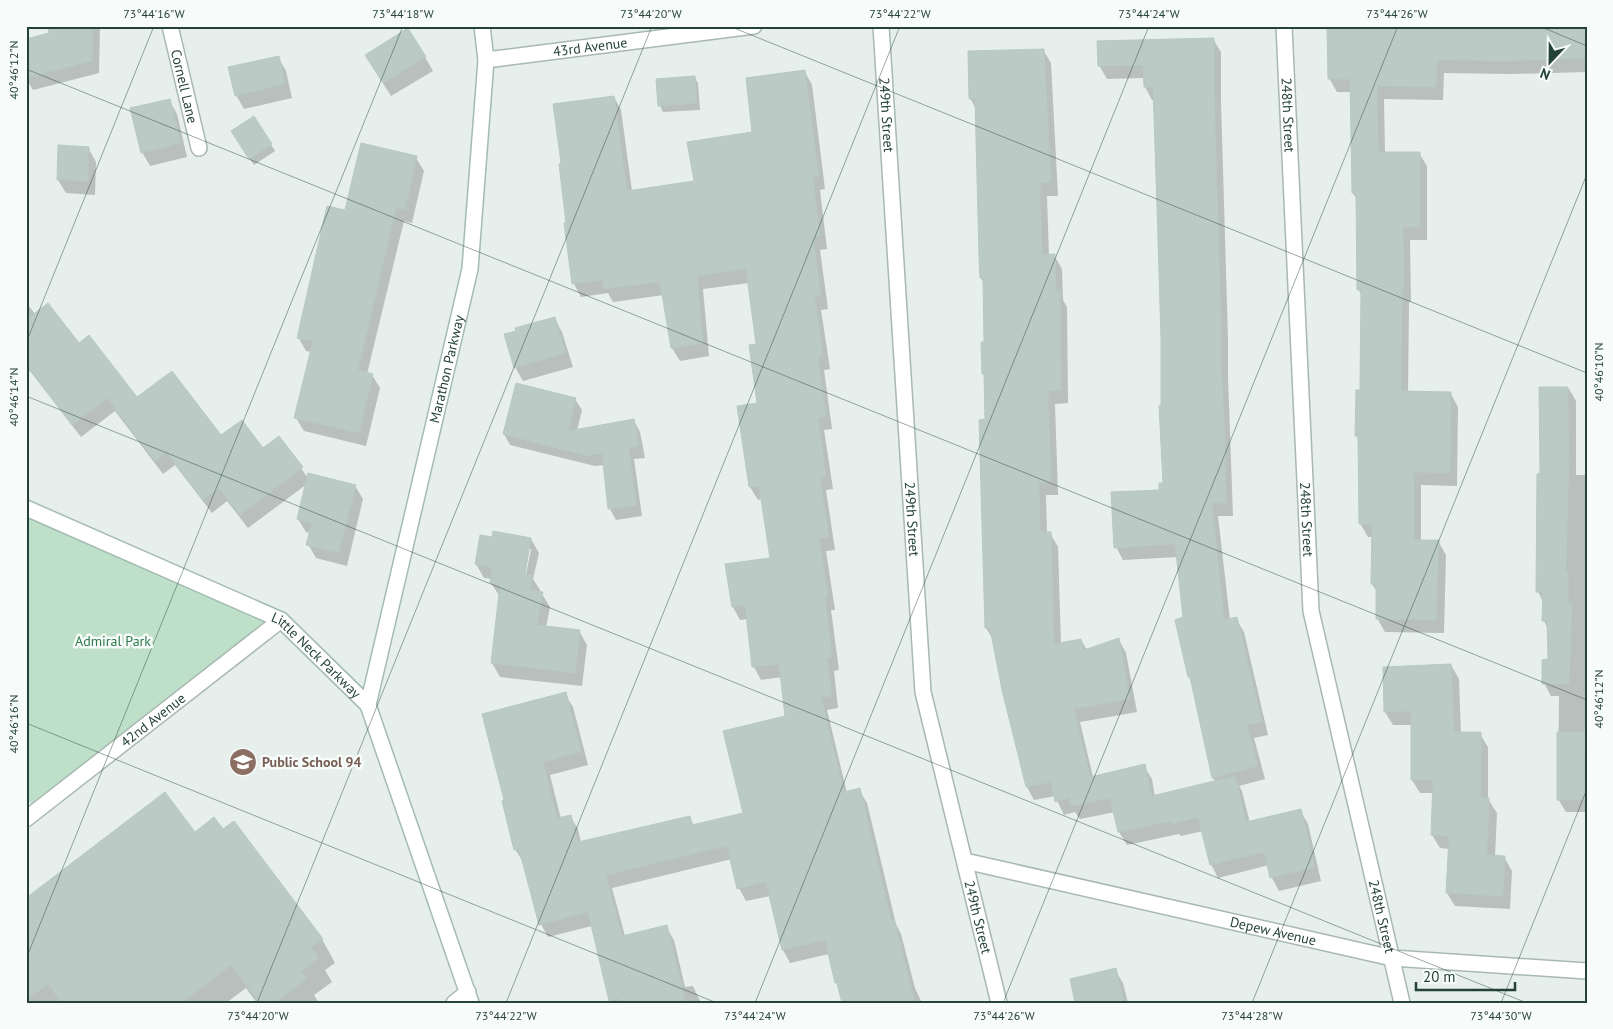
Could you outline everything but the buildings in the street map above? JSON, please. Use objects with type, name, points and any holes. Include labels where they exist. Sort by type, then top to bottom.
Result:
[{"type":"street","name":"Cornell Lane","points":[[170,26],[199,148]]},
{"type":"street","name":"Marathon Parkway","points":[[368,705],[470,269],[486,60],[482,26]]},
{"type":"street","name":"43rd Avenue","points":[[486,60],[754,26]]},
{"type":"street","name":"249th Street","points":[[881,26],[923,692],[999,1003]]},
{"type":"street","name":"248th Street","points":[[1284,26],[1311,611],[1402,1003]]},
{"type":"street","name":"Little Neck Parkway","points":[[26,508],[281,620],[368,705],[470,997]]},
{"type":"street","name":"42nd Avenue","points":[[26,819],[281,620]]},
{"type":"street","name":"Depew Avenue","points":[[965,861],[1392,958],[1587,971]]},
{"type":"street","points":[[454,1003],[470,997]]},
{"type":"green space","name":"Admiral Park","points":[[26,508],[281,620],[37,811],[26,797]]},
{"type":"place","name":"Public School 94","points":[[243,762]]}]
